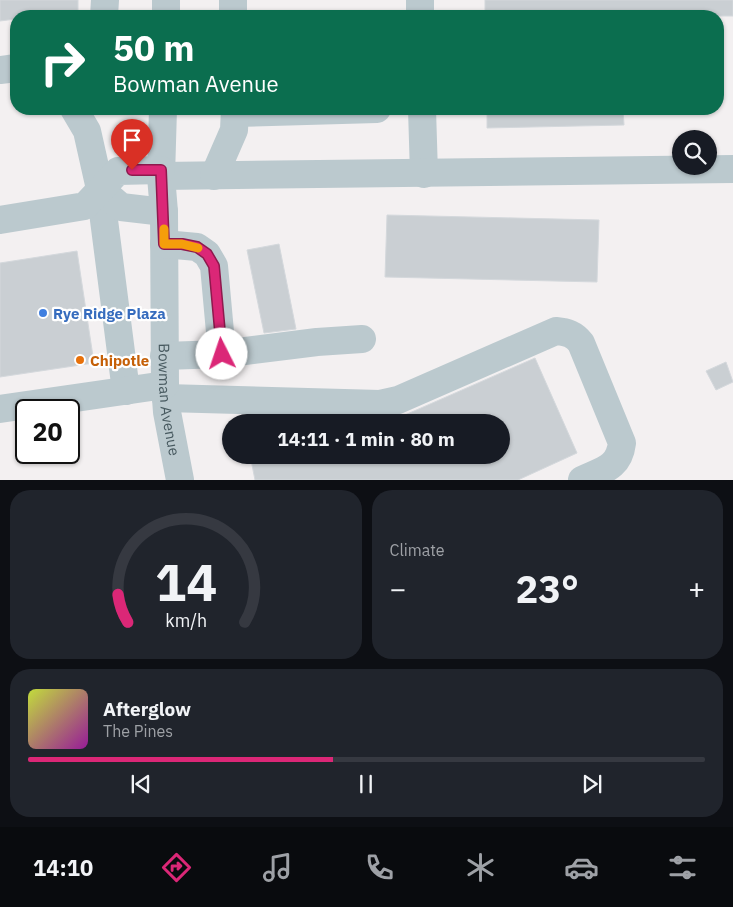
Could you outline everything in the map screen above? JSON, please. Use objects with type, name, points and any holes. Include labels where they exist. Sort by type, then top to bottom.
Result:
[{"type":"street","points":[[78,115],[87,131],[100,189],[126,390]]},
{"type":"street","name":"Bowman Avenue","points":[[163,115],[161,173],[164,212],[164,356],[166,392],[180,480]]},
{"type":"street","points":[[214,176],[234,130],[236,115]]},
{"type":"street","points":[[422,115],[424,174]]},
{"type":"street","points":[[0,220],[85,206],[118,171],[214,176],[733,169]]},
{"type":"street","points":[[100,189],[121,207],[164,212]]},
{"type":"street","points":[[164,244],[182,244],[197,247],[207,254],[214,266],[222,354]]},
{"type":"street","points":[[0,409],[126,390],[380,404],[398,400],[556,331],[567,332],[576,336],[581,343],[622,443],[620,456],[616,462],[582,480]]},
{"type":"street","points":[[164,356],[222,354],[317,342],[362,339]]},
{"type":"building","points":[[0,0],[78,0],[78,10],[10,10],[10,20],[0,21]]},
{"type":"building","points":[[485,0],[733,0],[733,16],[724,16],[724,10],[485,10]]},
{"type":"building","points":[[487,115],[623,115],[624,125],[487,128]]},
{"type":"building","points":[[387,215],[599,220],[597,282],[385,277]]},
{"type":"building","points":[[279,244],[296,329],[264,333],[247,250]]},
{"type":"building","name":"Rye Ridge Plaza","points":[[77,251],[94,363],[0,377],[0,263]]},
{"type":"building","points":[[535,358],[577,453],[518,480],[255,480],[252,464],[510,464],[510,414],[407,414]]},
{"type":"building","points":[[726,362],[733,382],[716,390],[706,371]]},
{"type":"slow traffic","points":[[164,229],[164,244],[182,244],[198,248]]},
{"type":"place","name":"Rye Ridge Plaza","points":[[43,313]]},
{"type":"place","name":"Chipotle","points":[[80,360]]},
{"type":"route","points":[[132,170],[161,170],[164,244],[182,244],[197,247],[207,254],[214,266],[222,354]]}]
